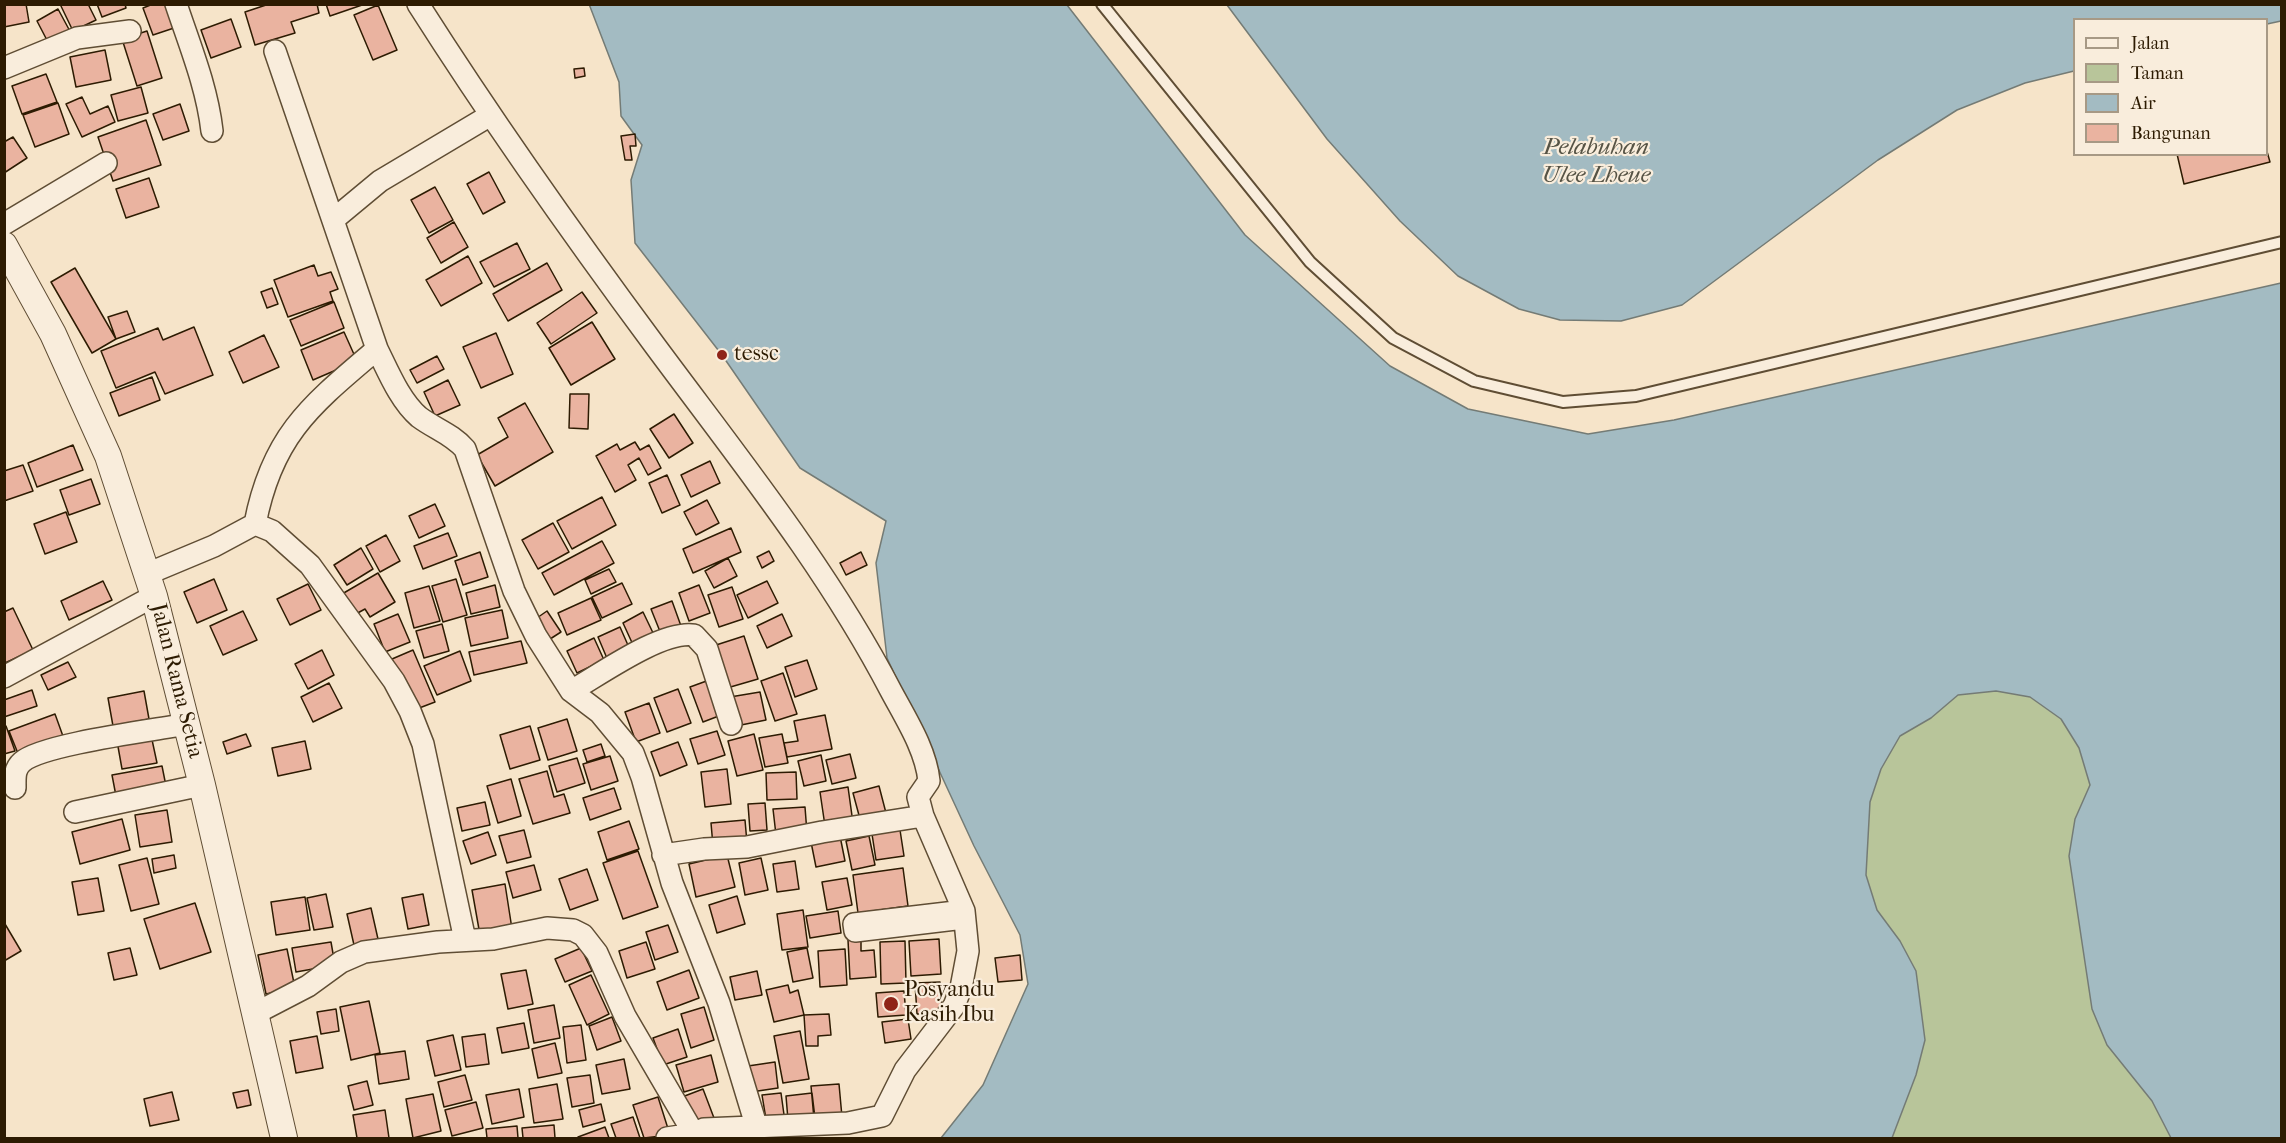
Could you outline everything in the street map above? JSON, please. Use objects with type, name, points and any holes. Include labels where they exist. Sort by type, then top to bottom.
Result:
[{"type":"street","points":[[176,4],[197,66],[212,131]]},
{"type":"street","points":[[418,4],[489,116],[825,576],[913,732],[929,781],[918,797],[923,816],[964,911],[968,951],[961,988],[954,1006],[905,1070],[882,1116],[801,1131],[756,1125],[704,1129],[694,1134],[667,1138]]},
{"type":"street","points":[[4,68],[77,38],[130,32]]},
{"type":"street","points":[[275,51],[378,349],[404,399],[416,415],[457,440],[465,449],[525,615],[571,691],[600,713],[633,753],[642,777],[663,855],[718,1004],[756,1125]]},
{"type":"street","points":[[333,220],[380,181],[489,116]]},
{"type":"street","points":[[4,224],[106,163]]},
{"type":"street","name":"Jalan Rama Setia","points":[[4,245],[53,334],[108,456],[151,585],[202,784],[284,1138]]},
{"type":"street","points":[[255,524],[262,490],[285,439],[302,416],[378,349]]},
{"type":"street","points":[[4,677],[214,546],[255,524]]},
{"type":"street","points":[[255,524],[272,531],[310,565],[382,664],[410,711],[423,744],[465,940]]},
{"type":"street","points":[[571,691],[661,641],[680,634],[694,635],[707,649],[731,724]]},
{"type":"street","points":[[15,788],[15,774],[22,762],[40,753],[77,743],[187,724]]},
{"type":"street","points":[[75,812],[202,784]]},
{"type":"street","points":[[663,855],[704,849],[747,847],[923,816]]},
{"type":"street","points":[[256,1012],[300,990],[341,962],[364,952],[465,940],[494,939],[554,928],[573,930],[583,935],[597,952],[625,1016],[694,1134]]},
{"type":"lane","points":[[1102,4],[1310,262],[1393,338],[1474,381],[1563,402],[1636,396],[2282,242]]},
{"type":"green space","points":[[1996,691],[2030,697],[2061,719],[2079,748],[2090,785],[2075,819],[2107,1045],[2152,1101],[2171,1138],[1892,1138],[1916,1075],[1925,1040],[1916,971],[1900,941],[1877,910],[1866,875],[1870,802],[1881,769],[1900,736],[1931,718],[1958,695]]},
{"type":"water","points":[[589,4],[1067,5],[1245,235],[1390,366],[1468,409],[1588,434],[1674,420],[2281,283],[2281,1138],[2171,1138],[2152,1101],[2107,1045],[2092,1009],[2069,856],[2075,819],[2090,785],[2079,748],[2061,719],[2030,697],[1996,691],[1958,695],[1931,718],[1900,736],[1881,769],[1870,802],[1866,875],[1877,910],[1900,941],[1916,971],[1925,1040],[1916,1075],[1892,1138],[941,1138],[983,1085],[1028,984],[1020,935],[974,846],[887,658],[876,563],[886,521],[800,468],[722,355],[635,243],[631,180],[642,145],[621,116],[619,82]]},
{"type":"water","name":"Pelabuhan Ulee Lheue","points":[[2281,4],[2281,21],[2268,24],[2268,18],[2073,18],[2073,71],[2025,83],[1957,110],[1878,160],[1682,305],[1621,321],[1560,320],[1519,309],[1458,276],[1400,221],[1327,139],[1227,5]]},
{"type":"building","points":[[4,4],[26,4],[29,22],[4,27]]},
{"type":"building","points":[[60,4],[88,4],[96,20],[73,31]]},
{"type":"building","points":[[97,4],[125,4],[126,8],[102,17]]},
{"type":"building","points":[[153,4],[169,4],[177,27],[153,35],[143,8]]},
{"type":"building","points":[[269,4],[317,4],[319,13],[291,22],[295,33],[255,45],[245,12]]},
{"type":"building","points":[[326,4],[365,4],[330,16]]},
{"type":"building","points":[[378,5],[397,50],[373,60],[354,15]]},
{"type":"building","points":[[58,9],[72,35],[50,46],[37,21]]},
{"type":"building","points":[[231,19],[241,47],[211,58],[201,30]]},
{"type":"building","points":[[147,31],[162,78],[137,86],[122,39]]},
{"type":"building","points":[[105,50],[111,80],[76,87],[70,57]]},
{"type":"building","points":[[584,68],[585,76],[575,78],[574,69]]},
{"type":"building","points":[[46,74],[57,102],[22,114],[12,86]]},
{"type":"building","points":[[141,87],[148,113],[118,121],[111,95]]},
{"type":"building","points":[[82,97],[90,114],[108,106],[115,122],[82,137],[66,104]]},
{"type":"building","points":[[58,103],[69,134],[35,147],[23,115]]},
{"type":"building","points":[[180,104],[189,131],[163,140],[153,114]]},
{"type":"building","points":[[146,120],[161,165],[113,181],[98,137]]},
{"type":"building","points":[[635,134],[636,146],[630,146],[632,160],[625,160],[621,136]]},
{"type":"building","points":[[13,137],[27,158],[4,173],[4,142]]},
{"type":"building","points":[[2268,155],[2270,162],[2184,184],[2177,156]]},
{"type":"building","points":[[489,172],[505,202],[483,214],[467,184]]},
{"type":"building","points":[[149,178],[159,207],[126,218],[116,189]]},
{"type":"building","points":[[435,187],[453,220],[429,233],[411,200]]},
{"type":"building","points":[[454,222],[468,247],[441,263],[427,238]]},
{"type":"building","points":[[517,243],[530,269],[494,287],[480,262]]},
{"type":"building","points":[[468,256],[482,283],[441,306],[426,280]]},
{"type":"building","points":[[547,263],[562,290],[508,321],[493,294]]},
{"type":"building","points":[[314,265],[318,276],[331,272],[338,289],[330,292],[333,301],[288,317],[274,280]]},
{"type":"building","points":[[75,268],[116,339],[92,353],[51,282]]},
{"type":"building","points":[[272,288],[278,304],[267,308],[261,292]]},
{"type":"building","points":[[582,292],[597,313],[551,344],[537,323]]},
{"type":"building","points":[[334,302],[344,328],[301,346],[290,320]]},
{"type":"building","points":[[127,311],[135,332],[116,339],[108,317]]},
{"type":"building","points":[[592,322],[615,359],[571,385],[549,348]]},
{"type":"building","points":[[194,327],[213,375],[165,394],[155,372],[116,388],[101,351],[158,328],[163,340]]},
{"type":"building","points":[[344,332],[357,361],[313,380],[301,350]]},
{"type":"building","points":[[496,333],[513,374],[481,388],[463,347]]},
{"type":"building","points":[[264,335],[279,367],[243,383],[229,352]]},
{"type":"building","points":[[437,356],[444,369],[417,383],[410,370]]},
{"type":"building","points":[[152,377],[160,400],[119,416],[110,393]]},
{"type":"building","points":[[448,380],[460,405],[435,416],[424,392]]},
{"type":"building","points":[[570,394],[589,394],[588,429],[569,428]]},
{"type":"building","points":[[525,403],[553,452],[495,486],[477,455],[508,437],[498,418]]},
{"type":"building","points":[[674,414],[693,443],[669,458],[650,429]]},
{"type":"building","points":[[635,442],[640,450],[649,445],[661,468],[648,475],[639,458],[628,465],[636,480],[615,492],[596,456],[617,444],[620,450]]},
{"type":"building","points":[[73,445],[83,470],[37,487],[28,463]]},
{"type":"building","points":[[710,461],[720,483],[691,497],[681,475]]},
{"type":"building","points":[[23,465],[33,491],[4,501],[4,471]]},
{"type":"building","points":[[667,475],[680,505],[662,513],[649,483]]},
{"type":"building","points":[[91,479],[100,504],[69,515],[60,490]]},
{"type":"building","points":[[602,497],[616,525],[572,549],[557,521]]},
{"type":"building","points":[[707,500],[719,523],[696,535],[684,512]]},
{"type":"building","points":[[435,504],[445,526],[419,538],[409,516]]},
{"type":"building","points":[[66,512],[77,542],[45,554],[34,524]]},
{"type":"building","points":[[553,523],[569,552],[538,569],[522,540]]},
{"type":"building","points":[[731,528],[741,552],[693,573],[683,549]]},
{"type":"building","points":[[448,533],[457,556],[423,569],[414,546]]},
{"type":"building","points":[[386,535],[400,561],[380,572],[366,546]]},
{"type":"building","points":[[602,541],[614,563],[554,595],[542,573]]},
{"type":"building","points":[[361,548],[373,569],[347,585],[334,565]]},
{"type":"building","points":[[769,551],[774,561],[762,568],[757,557]]},
{"type":"building","points":[[480,552],[488,577],[463,585],[455,561]]},
{"type":"building","points":[[861,552],[867,565],[846,575],[840,563]]},
{"type":"building","points":[[728,558],[737,576],[714,588],[705,571]]},
{"type":"building","points":[[609,569],[616,582],[591,594],[585,580]]},
{"type":"building","points":[[378,573],[395,602],[370,617],[365,609],[354,615],[342,594]]},
{"type":"building","points":[[214,579],[227,610],[197,623],[184,592]]},
{"type":"building","points":[[456,579],[467,615],[443,622],[432,586]]},
{"type":"building","points":[[103,581],[112,600],[69,620],[61,601]]},
{"type":"building","points":[[767,581],[778,603],[748,618],[737,595]]},
{"type":"building","points":[[622,583],[632,604],[602,618],[592,597]]},
{"type":"building","points":[[308,584],[321,610],[290,625],[277,599]]},
{"type":"building","points":[[495,585],[500,607],[471,614],[466,593]]},
{"type":"building","points":[[699,585],[710,613],[689,621],[679,593]]},
{"type":"building","points":[[429,586],[440,621],[414,628],[405,593]]},
{"type":"building","points":[[732,587],[743,619],[719,627],[708,595]]},
{"type":"building","points":[[591,598],[601,620],[567,635],[558,613]]},
{"type":"building","points":[[672,601],[681,626],[661,634],[651,609]]},
{"type":"building","points":[[13,608],[33,650],[5,663],[4,612]]},
{"type":"building","points":[[502,610],[508,638],[471,646],[465,618]]},
{"type":"building","points":[[243,611],[257,640],[223,655],[210,626]]},
{"type":"building","points":[[547,611],[561,632],[547,641],[534,620]]},
{"type":"building","points":[[643,612],[655,637],[634,647],[623,623]]},
{"type":"building","points":[[398,614],[410,642],[385,652],[374,624]]},
{"type":"building","points":[[782,614],[792,636],[767,648],[757,626]]},
{"type":"building","points":[[442,624],[449,651],[424,658],[416,631]]},
{"type":"building","points":[[620,627],[631,652],[609,663],[598,637]]},
{"type":"building","points":[[744,636],[758,679],[727,688],[713,646]]},
{"type":"building","points":[[594,638],[604,660],[577,673],[567,651]]},
{"type":"building","points":[[521,641],[527,663],[474,675],[469,652]]},
{"type":"building","points":[[322,650],[334,675],[308,689],[295,664]]},
{"type":"building","points":[[413,650],[435,702],[414,710],[392,659]]},
{"type":"building","points":[[460,651],[471,681],[437,695],[424,666]]},
{"type":"building","points":[[807,660],[817,689],[795,697],[785,667]]},
{"type":"building","points":[[68,662],[76,677],[48,690],[41,675]]},
{"type":"building","points":[[783,673],[797,714],[775,721],[761,681]]},
{"type":"building","points":[[712,679],[724,714],[703,722],[690,687]]},
{"type":"building","points":[[329,683],[342,708],[313,722],[301,697]]},
{"type":"building","points":[[678,689],[691,723],[667,732],[654,698]]},
{"type":"building","points":[[32,690],[37,706],[4,717],[4,700]]},
{"type":"building","points":[[144,691],[149,719],[113,726],[108,698]]},
{"type":"building","points":[[760,692],[766,720],[736,726],[730,697]]},
{"type":"building","points":[[649,703],[660,733],[636,742],[625,712]]},
{"type":"building","points":[[55,714],[64,739],[19,756],[9,731]]},
{"type":"building","points":[[825,715],[832,749],[787,757],[784,743],[798,741],[794,721]]},
{"type":"building","points":[[567,719],[577,751],[548,760],[538,728]]},
{"type":"building","points":[[6,726],[15,751],[4,754],[4,727]]},
{"type":"building","points":[[530,726],[540,760],[510,769],[500,735]]},
{"type":"building","points":[[717,731],[725,755],[698,764],[690,739]]},
{"type":"building","points":[[246,734],[251,746],[227,754],[223,742]]},
{"type":"building","points":[[754,734],[763,770],[737,776],[728,741]]},
{"type":"building","points":[[782,734],[788,763],[765,767],[759,738]]},
{"type":"building","points":[[151,735],[157,763],[122,769],[117,741]]},
{"type":"building","points":[[305,741],[311,769],[278,776],[272,748]]},
{"type":"building","points":[[678,742],[687,765],[660,776],[651,752]]},
{"type":"building","points":[[601,744],[605,756],[587,762],[583,750]]},
{"type":"building","points":[[850,754],[856,778],[832,784],[826,760]]},
{"type":"building","points":[[821,755],[826,781],[804,786],[798,761]]},
{"type":"building","points":[[610,756],[618,781],[591,790],[583,764]]},
{"type":"building","points":[[577,758],[585,783],[557,792],[549,766]]},
{"type":"building","points":[[162,766],[166,786],[116,796],[112,775]]},
{"type":"building","points":[[727,769],[731,804],[705,807],[701,772]]},
{"type":"building","points":[[547,771],[554,797],[564,794],[570,813],[533,824],[519,779]]},
{"type":"building","points":[[796,772],[797,799],[767,800],[766,773]]},
{"type":"building","points":[[511,779],[521,816],[498,823],[487,786]]},
{"type":"building","points":[[879,786],[886,813],[860,819],[853,793]]},
{"type":"building","points":[[848,787],[853,823],[825,826],[820,792]]},
{"type":"building","points":[[614,788],[621,809],[590,820],[583,798]]},
{"type":"building","points":[[485,802],[490,825],[462,831],[457,808]]},
{"type":"building","points":[[765,803],[767,830],[750,831],[748,804]]},
{"type":"building","points":[[805,807],[807,833],[776,835],[773,809]]},
{"type":"building","points":[[167,810],[172,842],[140,847],[135,815]]},
{"type":"building","points":[[122,819],[130,850],[80,864],[72,832]]},
{"type":"building","points":[[745,820],[747,843],[713,846],[711,823]]},
{"type":"building","points":[[629,821],[639,849],[607,860],[598,832]]},
{"type":"building","points":[[524,830],[531,857],[507,863],[499,836]]},
{"type":"building","points":[[900,830],[904,856],[876,860],[872,834]]},
{"type":"building","points":[[488,832],[496,855],[471,864],[463,841]]},
{"type":"building","points":[[840,836],[845,861],[816,867],[811,842]]},
{"type":"building","points":[[869,836],[875,865],[852,870],[846,841]]},
{"type":"building","points":[[638,851],[658,907],[623,919],[603,863]]},
{"type":"building","points":[[174,855],[176,868],[154,873],[152,859]]},
{"type":"building","points":[[727,855],[735,887],[696,897],[689,864]]},
{"type":"building","points":[[147,858],[159,904],[131,911],[119,865]]},
{"type":"building","points":[[761,858],[768,890],[745,895],[739,863]]},
{"type":"building","points":[[795,861],[799,889],[777,892],[773,864]]},
{"type":"building","points":[[534,865],[541,890],[513,898],[506,872]]},
{"type":"building","points":[[903,868],[908,906],[858,913],[853,875]]},
{"type":"building","points":[[587,869],[598,900],[570,910],[559,879]]},
{"type":"building","points":[[98,878],[104,911],[78,915],[72,882]]},
{"type":"building","points":[[847,878],[852,905],[827,910],[822,882]]},
{"type":"building","points":[[505,884],[512,929],[480,935],[472,890]]},
{"type":"building","points":[[326,894],[333,927],[314,930],[307,898]]},
{"type":"building","points":[[423,894],[429,925],[408,929],[402,898]]},
{"type":"building","points":[[737,896],[745,924],[717,933],[709,905]]},
{"type":"building","points":[[305,897],[310,930],[276,935],[271,902]]},
{"type":"building","points":[[195,903],[211,952],[160,969],[144,919]]},
{"type":"building","points":[[371,908],[378,939],[354,945],[347,914]]},
{"type":"building","points":[[803,910],[808,947],[782,950],[777,914]]},
{"type":"building","points":[[838,911],[841,933],[810,938],[806,916]]},
{"type":"building","points":[[4,925],[21,951],[4,961]]},
{"type":"building","points":[[668,925],[678,952],[655,960],[646,932]]},
{"type":"building","points":[[861,939],[861,951],[874,950],[876,977],[850,979],[848,940]]},
{"type":"building","points":[[939,939],[941,974],[911,976],[909,941]]},
{"type":"building","points":[[905,941],[906,983],[881,984],[880,942]]},
{"type":"building","points":[[331,942],[335,965],[296,972],[292,948]]},
{"type":"building","points":[[646,942],[655,969],[627,978],[619,951]]},
{"type":"building","points":[[130,948],[137,975],[114,980],[108,953]]},
{"type":"building","points":[[581,948],[592,971],[565,982],[555,959]]},
{"type":"building","points":[[807,948],[813,978],[793,982],[787,952]]},
{"type":"building","points":[[287,949],[295,988],[266,994],[258,955]]},
{"type":"building","points":[[845,949],[847,985],[820,987],[818,951]]},
{"type":"building","points":[[1020,955],[1022,980],[998,982],[995,958]]},
{"type":"building","points":[[526,970],[533,1004],[508,1009],[501,974]]},
{"type":"building","points":[[689,970],[699,998],[667,1010],[657,982]]},
{"type":"building","points":[[757,971],[762,995],[735,1000],[730,977]]},
{"type":"building","points":[[591,975],[609,1014],[587,1025],[569,985]]},
{"type":"building","points":[[940,982],[942,1013],[917,1014],[915,983]]},
{"type":"building","points":[[788,985],[790,993],[798,990],[804,1015],[774,1022],[766,990]]},
{"type":"building","name":"Posyandu Kasih Ibu","points":[[904,991],[906,1015],[878,1017],[876,993]]},
{"type":"building","points":[[369,1001],[380,1053],[351,1060],[340,1007]]},
{"type":"building","points":[[554,1005],[560,1038],[534,1043],[528,1010]]},
{"type":"building","points":[[704,1007],[714,1040],[691,1048],[681,1014]]},
{"type":"building","points":[[336,1009],[339,1031],[321,1034],[317,1012]]},
{"type":"building","points":[[829,1014],[831,1035],[818,1036],[818,1046],[806,1046],[804,1015]]},
{"type":"building","points":[[612,1017],[621,1041],[597,1050],[589,1026]]},
{"type":"building","points":[[908,1019],[911,1039],[885,1043],[882,1022]]},
{"type":"building","points":[[524,1023],[529,1048],[502,1053],[497,1028]]},
{"type":"building","points":[[581,1025],[586,1060],[567,1063],[563,1027]]},
{"type":"building","points":[[678,1029],[687,1057],[663,1065],[653,1038]]},
{"type":"building","points":[[800,1031],[809,1079],[783,1083],[774,1036]]},
{"type":"building","points":[[485,1034],[489,1064],[466,1067],[462,1037]]},
{"type":"building","points":[[453,1035],[461,1070],[435,1076],[427,1041]]},
{"type":"building","points":[[317,1036],[323,1068],[296,1073],[290,1041]]},
{"type":"building","points":[[555,1043],[562,1073],[538,1078],[532,1049]]},
{"type":"building","points":[[405,1051],[409,1079],[379,1084],[375,1055]]},
{"type":"building","points":[[711,1055],[718,1082],[684,1092],[676,1065]]},
{"type":"building","points":[[624,1059],[630,1089],[602,1094],[596,1065]]},
{"type":"building","points":[[775,1062],[778,1088],[751,1092],[748,1066]]},
{"type":"building","points":[[465,1075],[472,1100],[444,1107],[438,1082]]},
{"type":"building","points":[[590,1075],[594,1103],[572,1107],[567,1078]]},
{"type":"building","points":[[367,1081],[373,1105],[354,1110],[348,1086]]},
{"type":"building","points":[[557,1084],[563,1119],[534,1123],[529,1089]]},
{"type":"building","points":[[839,1084],[842,1117],[814,1119],[811,1086]]},
{"type":"building","points":[[519,1089],[524,1117],[492,1124],[486,1095]]},
{"type":"building","points":[[703,1089],[714,1118],[692,1126],[682,1097]]},
{"type":"building","points":[[248,1090],[251,1105],[237,1108],[233,1093]]},
{"type":"building","points":[[172,1092],[179,1120],[150,1126],[144,1099]]},
{"type":"building","points":[[781,1093],[785,1122],[767,1125],[762,1095]]},
{"type":"building","points":[[812,1093],[815,1118],[788,1120],[786,1096]]},
{"type":"building","points":[[433,1094],[441,1131],[413,1138],[406,1099]]},
{"type":"building","points":[[658,1097],[670,1135],[644,1138],[633,1105]]},
{"type":"building","points":[[476,1102],[483,1128],[452,1136],[445,1110]]},
{"type":"building","points":[[601,1104],[605,1121],[583,1127],[579,1110]]},
{"type":"building","points":[[385,1110],[389,1138],[357,1138],[353,1115]]},
{"type":"building","points":[[633,1117],[640,1138],[616,1138],[611,1124]]},
{"type":"building","points":[[554,1125],[555,1138],[523,1138],[522,1128]]},
{"type":"building","points":[[517,1126],[518,1138],[487,1138],[486,1129]]},
{"type":"building","points":[[605,1127],[609,1138],[578,1138],[578,1137]]},
{"type":"place","name":"tessc","points":[[722,355]]},
{"type":"place","name":"Posyandu Kasih Ibu","points":[[891,1004]]}]
